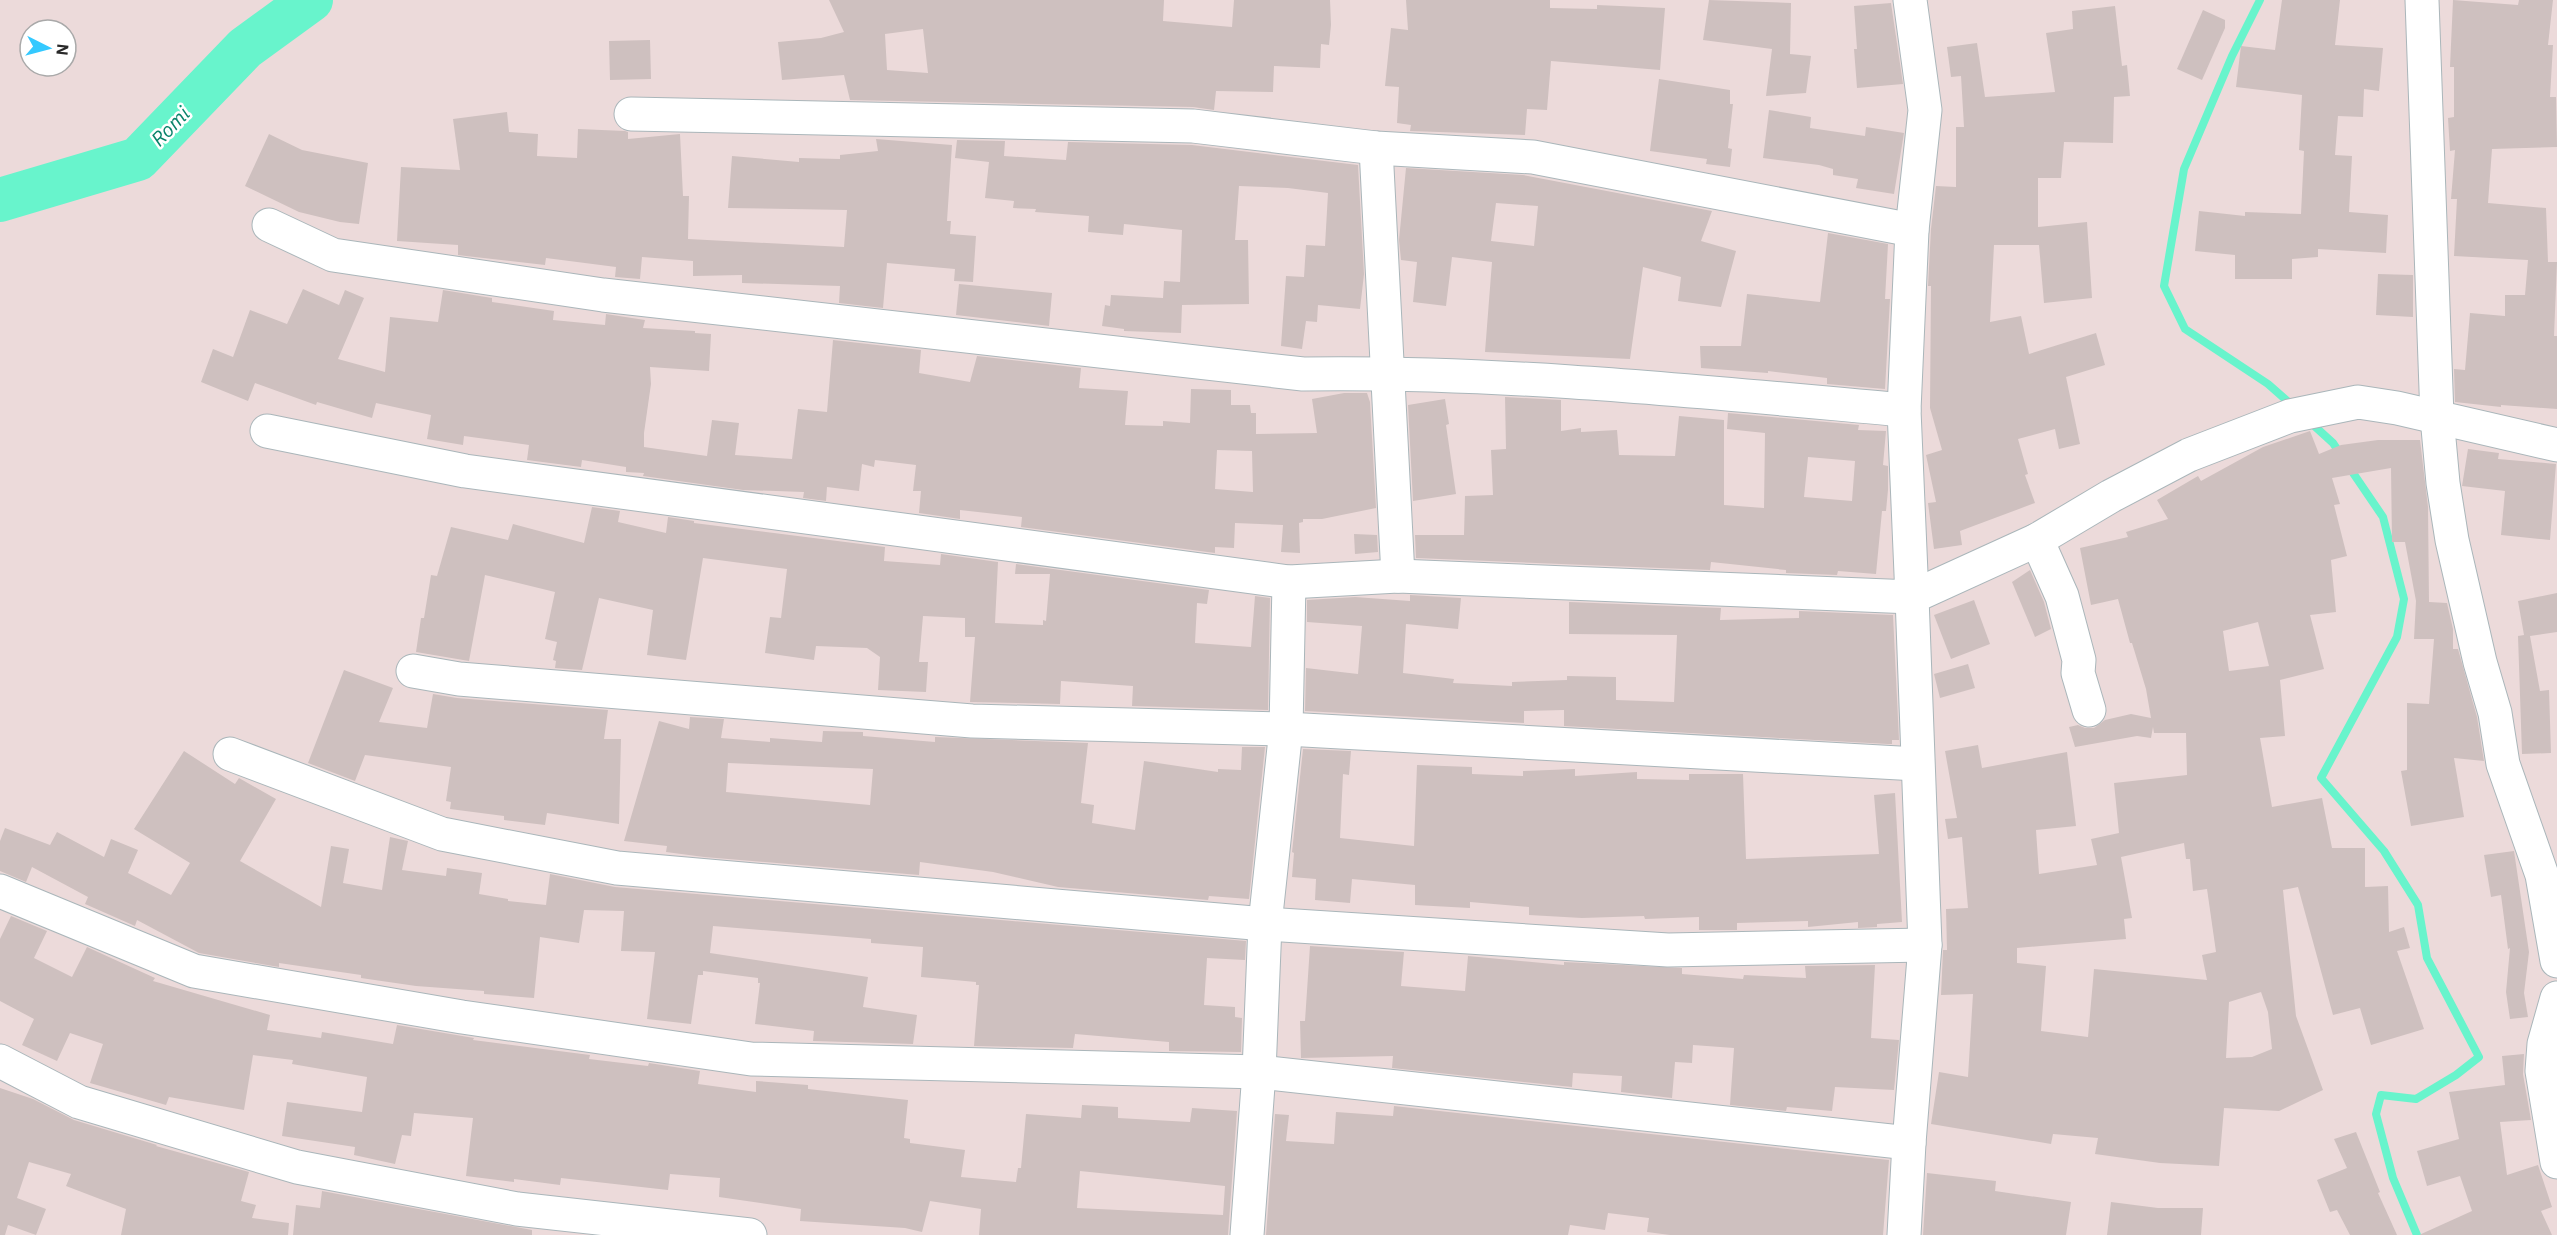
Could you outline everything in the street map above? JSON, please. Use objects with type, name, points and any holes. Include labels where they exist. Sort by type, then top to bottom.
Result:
[{"type":"street","points":[[1904,1235],[1908,1143],[1924,945],[1904,410],[1912,230],[1925,110],[1910,0]]},
{"type":"street","points":[[2422,0],[2437,417],[2443,483],[2452,540],[2480,662],[2496,713],[2503,764],[2542,875],[2557,961]]},
{"type":"street","points":[[631,114],[1193,126],[1376,148],[1533,157],[1912,230]]},
{"type":"street","points":[[1376,148],[1398,576]]},
{"type":"street","points":[[268,225],[333,255],[603,295],[1303,374],[1388,373],[1641,386],[1904,410]]},
{"type":"street","points":[[267,431],[477,473],[1289,582],[1398,576],[1912,597],[2037,540],[2111,496],[2189,455],[2290,416],[2358,402],[2437,417],[2557,445]]},
{"type":"street","points":[[2037,540],[2062,596],[2079,660],[2078,673],[2089,710]]},
{"type":"street","points":[[1247,1235],[1265,924],[1286,729],[1289,582]]},
{"type":"street","points":[[413,671],[459,679],[972,721],[1286,729],[1917,764]]},
{"type":"street","points":[[230,754],[442,834],[617,868],[1265,924],[1668,950],[1924,945]]},
{"type":"street","points":[[0,891],[194,971],[462,1017],[751,1059],[1258,1072],[1908,1143]]},
{"type":"street","points":[[2557,998],[2544,1044],[2542,1071],[2557,1162]]},
{"type":"street","points":[[0,1061],[80,1102],[297,1167],[517,1209],[750,1235]]},
{"type":"building","points":[[829,0],[1164,0],[1163,21],[1232,27],[1234,0],[1330,0],[1329,45],[1321,44],[1320,68],[1274,66],[1273,92],[1216,91],[1214,110],[1193,107],[850,100],[844,75],[782,80],[778,42],[821,38],[844,32]],"holes":[[[923,29],[928,73],[887,70],[885,34]]]},
{"type":"building","points":[[1406,0],[1550,0],[1550,8],[1597,9],[1597,5],[1665,8],[1660,70],[1551,61],[1547,110],[1527,109],[1525,135],[1410,131],[1411,125],[1397,123],[1399,87],[1385,86],[1391,28],[1408,30]]},
{"type":"building","points":[[1709,0],[1791,3],[1790,54],[1811,56],[1806,93],[1766,96],[1772,49],[1703,40]]},
{"type":"building","points":[[2282,0],[2340,0],[2335,45],[2383,48],[2379,91],[2364,89],[2363,117],[2338,116],[2335,155],[2352,156],[2349,212],[2388,215],[2386,253],[2318,249],[2318,257],[2292,259],[2292,279],[2235,279],[2235,255],[2195,251],[2199,211],[2245,216],[2245,212],[2301,214],[2304,151],[2299,150],[2302,95],[2236,87],[2241,46],[2275,50]]},
{"type":"building","points":[[2453,0],[2518,5],[2519,0],[2553,0],[2548,45],[2553,45],[2550,97],[2556,97],[2557,147],[2492,149],[2488,203],[2546,208],[2548,262],[2557,262],[2554,336],[2557,336],[2557,409],[2501,405],[2501,407],[2455,402],[2454,369],[2465,370],[2470,313],[2505,316],[2505,295],[2525,295],[2528,260],[2454,256],[2457,199],[2451,199],[2455,150],[2450,151],[2448,118],[2454,117],[2454,67],[2450,67]]},
{"type":"building","points":[[1891,3],[1903,84],[1857,88],[1854,6]]},
{"type":"building","points":[[2115,6],[2122,66],[2127,65],[2130,96],[2114,97],[2113,143],[2064,142],[2061,178],[2038,178],[2038,227],[2087,222],[2092,298],[2044,303],[2039,245],[1994,245],[1990,322],[2021,316],[2029,354],[2096,333],[2105,365],[2066,377],[2080,444],[2059,449],[2055,429],[2018,439],[2028,474],[2025,475],[2035,503],[1960,531],[1962,545],[1934,549],[1928,503],[1936,502],[1926,455],[1942,450],[1930,408],[1931,286],[1928,286],[1931,229],[1936,186],[1956,187],[1956,127],[1964,127],[1961,76],[1951,77],[1947,47],[1977,43],[1985,97],[2055,92],[2046,33],[2073,29],[2072,11]]},
{"type":"building","points":[[2203,10],[2225,20],[2225,28],[2202,80],[2177,69]]},
{"type":"building","points":[[650,40],[651,79],[610,80],[609,41]]},
{"type":"building","points":[[1659,79],[1730,90],[1730,104],[1733,104],[1728,148],[1732,149],[1730,167],[1706,164],[1707,159],[1650,151]]},
{"type":"building","points":[[1769,110],[1811,117],[1810,128],[1865,136],[1866,127],[1904,133],[1894,194],[1856,188],[1858,179],[1833,175],[1833,169],[1819,165],[1763,158]]},
{"type":"building","points":[[507,112],[509,132],[538,134],[537,156],[577,158],[578,129],[625,131],[628,132],[628,139],[680,134],[683,196],[689,196],[688,239],[844,247],[847,210],[728,208],[732,156],[799,162],[799,158],[840,159],[840,155],[878,151],[876,139],[952,145],[947,221],[951,221],[950,234],[976,236],[973,282],[954,281],[955,269],[887,263],[883,308],[839,303],[840,286],[742,283],[742,275],[693,276],[693,261],[642,257],[640,279],[615,277],[616,267],[546,258],[545,265],[466,256],[458,255],[458,245],[397,241],[401,167],[460,170],[453,119]]},
{"type":"building","points":[[269,134],[302,150],[368,163],[359,224],[299,212],[245,186]]},
{"type":"building","points":[[957,140],[1005,141],[1004,156],[1066,160],[1068,142],[1192,145],[1358,165],[1364,274],[1360,309],[1318,305],[1317,322],[1306,321],[1302,349],[1281,346],[1286,276],[1304,277],[1306,245],[1325,246],[1328,193],[1288,188],[1239,186],[1235,240],[1248,240],[1249,304],[1182,305],[1181,333],[1124,331],[1124,329],[1102,326],[1105,305],[1110,306],[1111,295],[1163,298],[1164,281],[1180,282],[1182,230],[1124,224],[1123,235],[1088,232],[1089,216],[1035,212],[1036,209],[1013,208],[1014,201],[985,198],[989,162],[955,158]]},
{"type":"building","points":[[1406,168],[1523,175],[1712,211],[1701,241],[1736,251],[1721,307],[1678,301],[1681,277],[1643,267],[1630,359],[1485,352],[1492,262],[1452,257],[1446,306],[1413,302],[1417,262],[1401,260],[1399,240]],"holes":[[[1496,203],[1538,206],[1534,246],[1491,241]]]},
{"type":"building","points":[[1828,233],[1888,244],[1885,299],[1890,299],[1885,389],[1827,384],[1827,378],[1768,371],[1768,373],[1701,368],[1700,346],[1741,346],[1747,294],[1820,302]]},
{"type":"building","points":[[2378,274],[2413,275],[2413,317],[2376,315]]},
{"type":"building","points":[[959,284],[1052,293],[1049,326],[956,315]]},
{"type":"building","points":[[303,289],[339,305],[345,290],[364,298],[338,359],[385,372],[390,317],[438,322],[443,290],[492,298],[492,302],[554,311],[553,320],[605,325],[606,314],[645,320],[643,328],[711,334],[709,371],[650,367],[651,384],[644,433],[644,447],[707,456],[712,420],[739,423],[735,455],[792,459],[798,409],[827,412],[833,340],[921,350],[919,373],[970,382],[977,356],[1081,368],[1079,388],[1128,391],[1125,425],[1163,426],[1163,421],[1190,423],[1191,389],[1231,390],[1231,405],[1250,405],[1251,413],[1256,413],[1256,434],[1317,433],[1312,399],[1344,393],[1367,393],[1370,402],[1376,508],[1322,519],[1303,519],[1303,522],[1299,523],[1300,553],[1281,552],[1283,525],[1235,523],[1234,548],[1215,547],[1215,553],[1021,527],[1022,517],[960,510],[960,519],[919,513],[921,491],[913,491],[916,465],[875,460],[874,467],[862,464],[859,491],[827,487],[826,501],[803,498],[804,492],[743,490],[643,476],[644,473],[626,472],[626,467],[582,460],[581,467],[527,460],[529,445],[464,436],[463,445],[427,439],[431,415],[376,403],[372,418],[317,402],[316,405],[255,383],[248,401],[201,382],[213,349],[233,357],[250,310],[287,324]],"holes":[[[1217,450],[1252,451],[1253,492],[1215,489]]]},
{"type":"building","points":[[1505,397],[1561,400],[1561,431],[1581,428],[1581,432],[1617,430],[1619,455],[1675,456],[1679,416],[1724,420],[1724,505],[1764,508],[1765,433],[1727,429],[1728,413],[1859,425],[1858,430],[1886,431],[1883,465],[1888,466],[1888,490],[1886,511],[1882,511],[1876,574],[1838,571],[1837,575],[1786,573],[1786,570],[1711,562],[1710,570],[1416,558],[1415,535],[1464,535],[1465,496],[1493,495],[1491,450],[1506,449]],"holes":[[[1808,457],[1855,461],[1852,501],[1804,497]]]},
{"type":"building","points":[[1445,399],[1449,424],[1446,425],[1456,494],[1413,501],[1408,405]]},
{"type":"building","points":[[2310,431],[2319,454],[2341,445],[2378,440],[2420,440],[2428,507],[2429,602],[2447,603],[2453,629],[2453,649],[2458,649],[2477,717],[2484,761],[2454,758],[2464,817],[2411,826],[2401,771],[2407,770],[2407,703],[2429,704],[2434,639],[2414,639],[2416,601],[2405,542],[2392,542],[2391,468],[2332,478],[2340,504],[2334,505],[2347,556],[2331,560],[2336,612],[2310,615],[2324,669],[2280,680],[2285,736],[2260,738],[2272,807],[2322,798],[2332,848],[2365,848],[2365,887],[2388,886],[2389,932],[2404,927],[2410,948],[2397,951],[2424,1029],[2371,1045],[2360,1008],[2333,1015],[2298,887],[2283,890],[2296,1016],[2323,1090],[2279,1111],[2224,1108],[2219,1166],[2160,1163],[2095,1154],[2098,1138],[2053,1134],[2051,1144],[1931,1124],[1939,1072],[1968,1077],[1973,994],[1941,995],[1943,950],[1947,950],[1946,909],[1968,908],[1962,837],[1948,839],[1945,819],[1957,818],[1945,751],[1978,745],[1982,768],[2067,752],[2076,826],[2036,830],[2039,874],[2097,865],[2091,839],[2119,833],[2114,783],[2187,775],[2186,733],[2154,733],[2153,727],[2151,738],[2137,736],[2075,747],[2069,727],[2078,725],[2094,728],[2105,720],[2131,714],[2151,718],[2146,689],[2118,599],[2091,605],[2080,548],[2128,537],[2126,532],[2168,519],[2157,500],[2198,476],[2201,481],[2263,447]],"holes":[[[2258,622],[2269,666],[2229,671],[2223,631]],[[2184,843],[2186,859],[2190,859],[2193,891],[2207,889],[2216,952],[2202,955],[2207,980],[2094,969],[2088,1037],[2041,1031],[2046,966],[2017,963],[2017,948],[2126,939],[2124,919],[2132,918],[2121,857]],[[2261,992],[2268,1012],[2272,1049],[2252,1057],[2226,1058],[2229,1002]]]},
{"type":"building","points":[[2468,449],[2499,453],[2498,459],[2556,464],[2550,540],[2501,535],[2505,491],[2462,486]]},
{"type":"building","points":[[592,507],[620,511],[618,522],[666,533],[668,517],[694,521],[694,523],[885,547],[884,561],[940,565],[941,554],[998,562],[995,623],[1043,625],[1043,620],[1046,621],[1050,574],[1015,574],[1016,564],[1209,590],[1207,604],[1197,603],[1195,643],[1251,647],[1255,596],[1270,598],[1268,710],[1132,706],[1133,686],[1061,681],[1060,704],[970,702],[975,637],[965,637],[965,618],[923,616],[919,662],[928,662],[926,692],[878,690],[880,657],[867,648],[816,646],[814,660],[765,653],[770,617],[781,618],[787,569],[703,558],[686,660],[647,655],[653,610],[599,598],[582,670],[555,668],[556,661],[553,660],[557,642],[545,639],[555,592],[485,575],[469,661],[416,652],[431,575],[437,576],[451,527],[508,540],[513,524],[584,543]]},
{"type":"building","points":[[1354,534],[1377,535],[1378,552],[1355,554]]},
{"type":"building","points":[[2030,570],[2044,602],[2051,629],[2035,637],[2012,582]]},
{"type":"building","points":[[2557,593],[2557,632],[2530,636],[2540,691],[2549,690],[2551,753],[2522,754],[2518,636],[2524,635],[2518,601]]},
{"type":"building","points":[[1410,595],[1461,598],[1458,629],[1406,624],[1403,673],[1454,679],[1453,683],[1512,686],[1512,682],[1567,680],[1567,676],[1616,677],[1616,700],[1674,702],[1677,635],[1569,634],[1569,602],[1721,608],[1720,620],[1799,618],[1799,611],[1893,615],[1899,740],[1892,740],[1892,744],[1888,744],[1564,726],[1564,710],[1524,711],[1524,723],[1305,711],[1306,668],[1358,674],[1362,626],[1307,622],[1307,600],[1355,597],[1410,601]]},
{"type":"building","points":[[1974,600],[1990,644],[1951,659],[1934,615]]},
{"type":"building","points":[[1968,664],[1975,688],[1940,698],[1934,674]]},
{"type":"building","points":[[344,670],[393,688],[379,722],[427,728],[433,694],[608,710],[604,739],[621,739],[619,824],[547,813],[545,825],[504,820],[504,816],[450,809],[451,802],[446,801],[451,767],[365,755],[355,781],[308,763]]},
{"type":"building","points":[[690,717],[724,719],[721,738],[770,742],[770,738],[822,742],[823,731],[863,732],[863,736],[935,742],[935,737],[1088,743],[1081,803],[1094,805],[1092,823],[1135,830],[1144,761],[1218,772],[1218,769],[1241,770],[1242,747],[1265,747],[1249,899],[1209,896],[1208,900],[1058,887],[993,872],[920,862],[919,875],[704,857],[666,852],[667,846],[624,841],[659,721],[689,729]],"holes":[[[728,763],[873,769],[870,805],[726,792]]]},
{"type":"building","points":[[1303,749],[1351,751],[1349,775],[1343,774],[1340,838],[1414,846],[1417,765],[1472,767],[1472,774],[1523,776],[1523,771],[1575,769],[1575,776],[1637,772],[1637,779],[1689,780],[1689,774],[1743,774],[1746,859],[1879,854],[1874,795],[1895,793],[1902,922],[1858,928],[1858,922],[1808,927],[1808,921],[1737,923],[1737,930],[1699,930],[1699,917],[1582,918],[1529,915],[1529,907],[1470,902],[1470,908],[1415,905],[1415,885],[1352,879],[1350,903],[1315,900],[1316,879],[1292,877],[1294,853],[1292,852]]},
{"type":"building","points":[[184,751],[235,784],[239,778],[276,799],[240,861],[321,907],[331,846],[349,849],[343,883],[382,890],[390,837],[408,841],[402,870],[446,876],[447,868],[482,873],[479,894],[508,899],[508,901],[546,905],[550,874],[615,887],[1246,941],[1245,960],[1207,958],[1204,1005],[1235,1007],[1235,1017],[1242,1018],[1241,1052],[1169,1051],[1169,1042],[1075,1034],[1073,1048],[974,1046],[979,985],[976,985],[976,982],[921,977],[923,947],[871,943],[871,939],[713,926],[710,953],[868,977],[863,1007],[917,1015],[913,1044],[813,1041],[814,1031],[755,1024],[760,983],[758,983],[758,978],[703,971],[703,975],[698,975],[691,1024],[647,1019],[655,952],[621,951],[624,911],[584,910],[579,943],[540,937],[534,998],[484,994],[484,991],[416,986],[361,978],[361,975],[279,963],[279,967],[199,953],[137,920],[135,926],[85,904],[88,897],[32,867],[26,882],[0,871],[0,841],[5,828],[50,845],[57,832],[104,857],[111,839],[138,850],[128,873],[171,895],[190,863],[134,829]]},
{"type":"building","points":[[2514,851],[2529,952],[2524,993],[2528,1017],[2510,1019],[2506,992],[2510,948],[2508,949],[2501,895],[2491,897],[2484,855]]},
{"type":"building","points":[[11,916],[47,931],[34,958],[72,977],[87,947],[155,978],[153,981],[270,1015],[267,1030],[321,1038],[322,1032],[393,1044],[397,1025],[474,1038],[473,1040],[590,1055],[589,1059],[648,1066],[649,1063],[700,1071],[698,1084],[756,1092],[756,1081],[808,1085],[808,1089],[908,1100],[904,1138],[910,1139],[910,1143],[965,1150],[961,1177],[1016,1182],[1018,1168],[1021,1168],[1026,1114],[1081,1118],[1082,1105],[1118,1107],[1118,1118],[1190,1122],[1192,1108],[1237,1111],[1228,1235],[979,1235],[981,1209],[930,1201],[922,1232],[905,1228],[800,1221],[801,1209],[719,1197],[720,1178],[670,1174],[668,1190],[561,1178],[560,1185],[466,1176],[473,1118],[414,1113],[411,1136],[402,1135],[395,1164],[354,1155],[355,1147],[282,1136],[287,1102],[362,1112],[367,1077],[292,1064],[293,1060],[253,1055],[244,1110],[169,1097],[166,1105],[90,1083],[103,1044],[70,1033],[57,1061],[22,1045],[34,1019],[0,1001],[0,939]],"holes":[[[1080,1171],[1225,1186],[1223,1215],[1077,1208]]]},
{"type":"building","points":[[1310,946],[1404,952],[1401,986],[1465,991],[1468,956],[1564,965],[1564,962],[1682,968],[1682,974],[1743,979],[1744,975],[1806,978],[1805,966],[1875,965],[1871,1038],[1899,1040],[1894,1090],[1835,1087],[1832,1111],[1787,1107],[1786,1111],[1730,1105],[1734,1048],[1693,1045],[1692,1063],[1675,1062],[1672,1098],[1621,1092],[1622,1076],[1573,1073],[1572,1087],[1392,1068],[1393,1056],[1301,1058],[1300,1021],[1305,1021]]},
{"type":"building","points":[[2524,1054],[2523,1074],[2531,1120],[2500,1122],[2507,1175],[2538,1165],[2552,1207],[2541,1211],[2552,1235],[2419,1235],[2472,1211],[2460,1176],[2427,1186],[2417,1151],[2459,1139],[2449,1092],[2505,1085],[2502,1056]]},
{"type":"building","points":[[0,1088],[33,1099],[74,1120],[249,1172],[241,1201],[256,1205],[252,1218],[289,1223],[288,1235],[121,1235],[126,1209],[66,1186],[71,1174],[29,1162],[17,1198],[46,1209],[36,1235],[8,1225],[5,1235],[0,1235]]},
{"type":"building","points":[[1394,1106],[1889,1160],[1883,1235],[1670,1235],[1647,1232],[1649,1218],[1608,1213],[1605,1230],[1570,1225],[1568,1235],[1266,1235],[1275,1114],[1289,1115],[1286,1141],[1334,1144],[1336,1112],[1393,1116]]},
{"type":"building","points":[[2356,1132],[2380,1192],[2378,1193],[2397,1235],[2350,1235],[2337,1210],[2330,1212],[2317,1180],[2347,1168],[2334,1139]]},
{"type":"building","points":[[1927,1173],[1996,1181],[1995,1191],[2071,1202],[2066,1235],[1923,1235]]},
{"type":"building","points":[[322,1191],[532,1230],[532,1235],[293,1235],[296,1205],[320,1208]]},
{"type":"building","points":[[2111,1202],[2158,1208],[2203,1208],[2201,1235],[2107,1235]]},
{"type":"waterway","name":"Romi","points":[[0,200],[138,159],[245,48],[311,0]]},
{"type":"waterway","points":[[2260,0],[2232,56],[2184,169],[2164,286],[2185,329],[2268,384],[2293,406]]},
{"type":"waterway","points":[[2310,422],[2333,443],[2341,455]]},
{"type":"waterway","points":[[2349,467],[2383,517],[2404,599],[2397,637],[2321,778],[2384,851],[2418,905],[2427,958],[2479,1057],[2456,1075],[2416,1099],[2381,1095],[2376,1114],[2393,1178],[2417,1235]]}]
